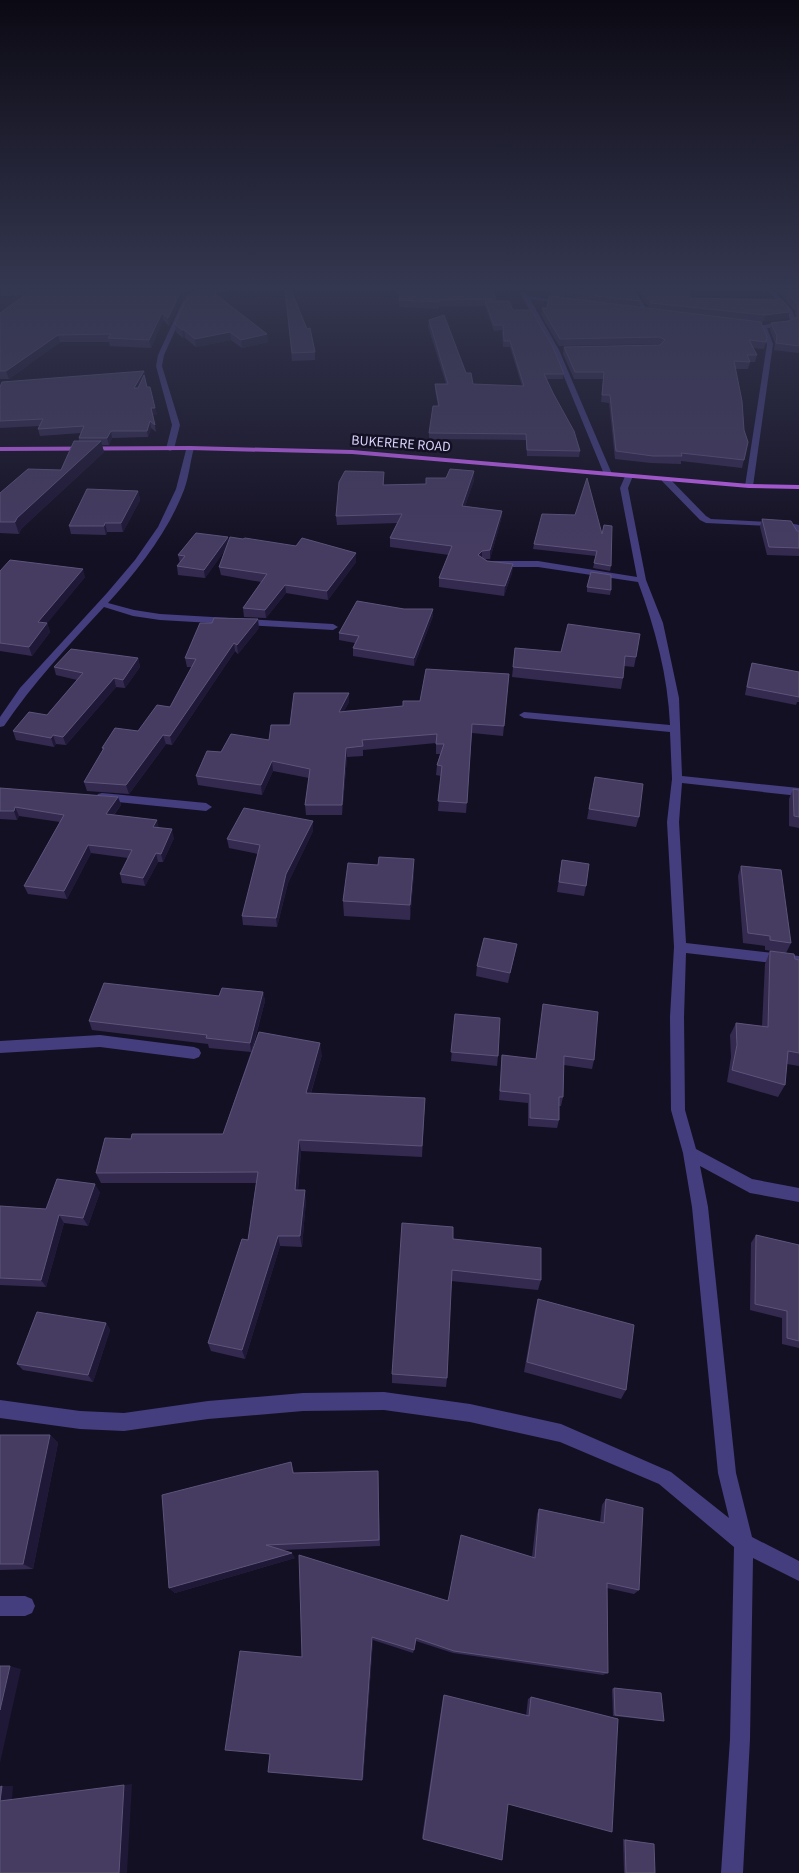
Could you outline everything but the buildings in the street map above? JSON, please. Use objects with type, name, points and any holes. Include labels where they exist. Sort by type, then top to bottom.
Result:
[{"type":"main road","name":"BUKERERE ROAD","points":[[0,449],[190,448],[352,452],[424,456],[749,486],[799,487]]},
{"type":"street","points":[[163,377],[176,425],[170,449]]},
{"type":"street","points":[[567,377],[608,474]]},
{"type":"street","points":[[749,486],[765,377]]},
{"type":"street","points":[[0,724],[13,701],[34,676],[103,604],[162,527],[173,504],[188,462],[190,448]]},
{"type":"street","points":[[629,476],[624,488],[642,580],[658,624],[674,698],[677,779],[673,822],[680,947],[677,1017],[678,1110],[690,1153],[700,1207],[727,1473],[744,1543],[740,1739],[732,1873]]},
{"type":"street","points":[[665,479],[703,518],[709,521],[789,525],[796,527],[799,537]]},
{"type":"street","points":[[483,564],[538,564],[642,580]]},
{"type":"street","points":[[103,604],[133,613],[160,617],[334,627]]},
{"type":"street","points":[[524,715],[674,729]]},
{"type":"street","points":[[677,779],[799,792]]},
{"type":"street","points":[[90,796],[206,807]]},
{"type":"street","points":[[680,947],[799,961]]},
{"type":"street","points":[[0,1047],[100,1041],[194,1053]]},
{"type":"street","points":[[690,1153],[750,1186],[799,1195]]},
{"type":"street","points":[[0,1409],[80,1420],[124,1422],[208,1410],[302,1402],[384,1401],[470,1413],[561,1433],[665,1478],[744,1543],[799,1571]]},
{"type":"street","points":[[0,1606],[25,1606]]}]
